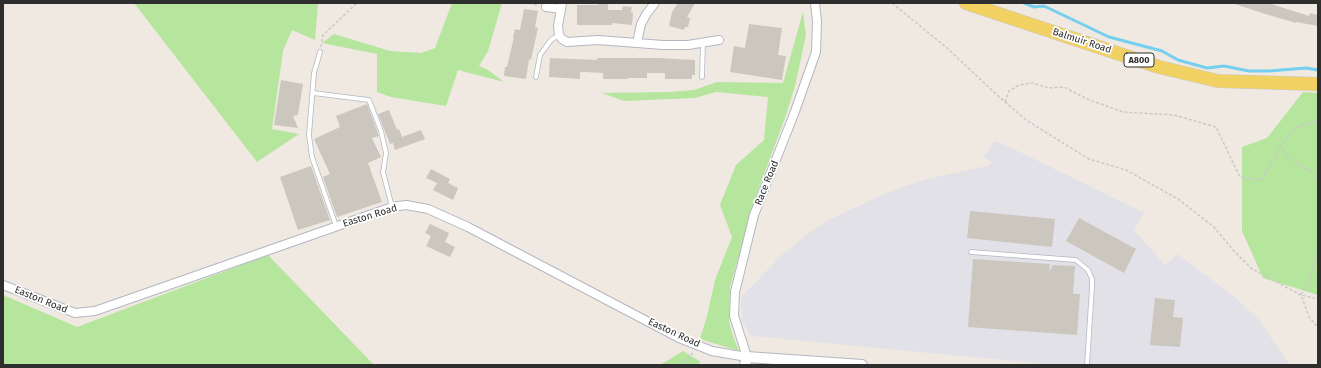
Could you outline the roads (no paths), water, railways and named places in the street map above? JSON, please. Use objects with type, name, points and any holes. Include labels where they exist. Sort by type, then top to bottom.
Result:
[{"type":"main road","name":"Balmuir Road","points":[[966,3],[1159,67],[1218,81],[1318,84]]},
{"type":"street","points":[[637,43],[641,24],[655,3]]},
{"type":"street","name":"Race Road","points":[[746,361],[734,316],[735,292],[754,215],[794,114],[816,52],[817,21],[815,3]]},
{"type":"street","points":[[546,7],[562,6],[558,26],[559,34],[562,39],[567,42],[598,40],[669,45],[703,43],[719,40]]},
{"type":"street","name":"Easton Road","points":[[3,285],[75,313],[95,311],[392,207],[406,205],[428,209],[468,227],[679,338],[712,351],[746,361]]},
{"type":"street","points":[[746,361],[862,365]]},
{"type":"lane","points":[[536,77],[540,55],[550,40],[559,34]]},
{"type":"lane","points":[[702,77],[703,43]]},
{"type":"lane","points":[[320,52],[314,73],[309,135],[312,157],[337,226]]},
{"type":"lane","points":[[313,93],[369,100],[381,131],[386,153],[383,172],[392,207]]},
{"type":"lane","points":[[971,252],[1076,260],[1088,270],[1092,279],[1092,287],[1087,365]]},
{"type":"waterway","points":[[1024,3],[1034,7],[1044,6],[1109,37],[1162,51],[1178,60],[1207,68],[1224,66],[1249,71],[1306,68],[1318,70]]}]
